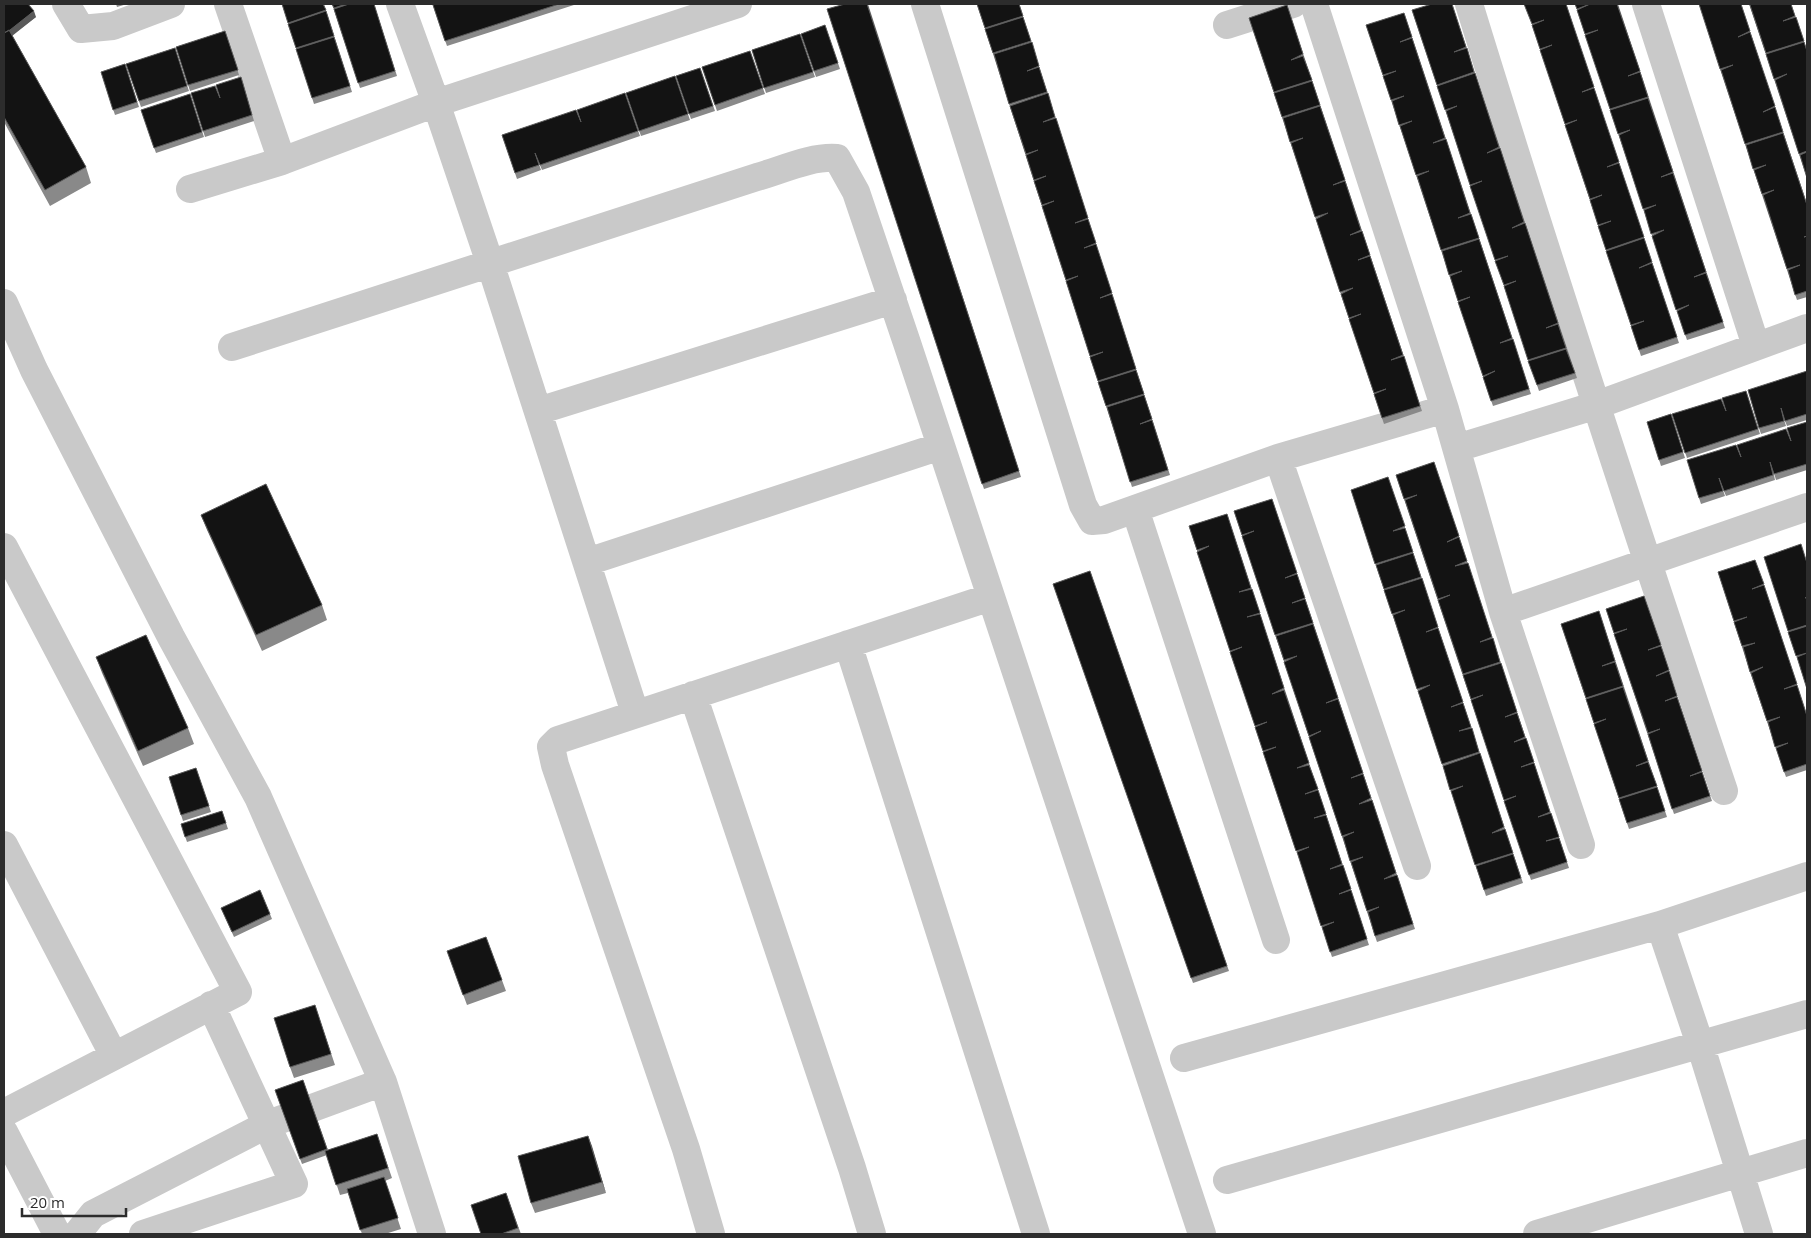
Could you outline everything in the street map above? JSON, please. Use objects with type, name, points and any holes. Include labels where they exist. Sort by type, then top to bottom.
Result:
[{"type":"street","points":[[66,4],[81,29],[112,26],[171,4]]},
{"type":"street","points":[[228,4],[282,161]]},
{"type":"street","points":[[400,4],[436,103],[490,263],[636,713]]},
{"type":"street","points":[[190,189],[282,161],[436,103],[738,4]]},
{"type":"street","points":[[925,4],[1083,505],[1092,521],[1104,520],[1278,458],[1445,409]]},
{"type":"street","points":[[1227,25],[1293,4]]},
{"type":"street","points":[[1314,4],[1445,409],[1503,612],[1581,845]]},
{"type":"street","points":[[1469,4],[1517,160],[1647,562],[1724,791]]},
{"type":"street","points":[[1646,4],[1756,346]]},
{"type":"street","points":[[232,346],[784,169],[810,161],[837,158],[856,192],[893,300],[1202,1234]]},
{"type":"street","points":[[538,411],[893,300]]},
{"type":"street","points":[[4,303],[34,370],[166,629],[258,797],[383,1082],[432,1234]]},
{"type":"street","points":[[1457,448],[1597,405],[1807,328]]},
{"type":"street","points":[[587,562],[941,446]]},
{"type":"street","points":[[1278,458],[1417,866]]},
{"type":"street","points":[[1503,612],[1807,508]]},
{"type":"street","points":[[1135,509],[1276,940]]},
{"type":"street","points":[[4,547],[238,992],[4,1112]]},
{"type":"street","points":[[711,1234],[682,1140],[555,765],[551,747],[558,740],[636,713],[991,597]]},
{"type":"street","points":[[848,644],[1036,1234]]},
{"type":"street","points":[[692,695],[852,1168],[872,1234]]},
{"type":"street","points":[[4,845],[114,1056]]},
{"type":"street","points":[[1184,1058],[1660,925],[1807,876]]},
{"type":"street","points":[[1660,925],[1700,1044],[1759,1234]]},
{"type":"street","points":[[143,1234],[294,1184],[211,1005]]},
{"type":"street","points":[[1227,1180],[1807,1014]]},
{"type":"street","points":[[77,1234],[93,1214],[266,1125],[383,1082]]},
{"type":"street","points":[[4,1132],[58,1234]]},
{"type":"street","points":[[1537,1234],[1807,1153]]},
{"type":"building","points":[[4,4],[28,4],[34,11],[4,33]]},
{"type":"building","points":[[282,4],[323,4],[326,10],[288,23]]},
{"type":"building","points":[[332,4],[346,4],[334,8]]},
{"type":"building","points":[[349,4],[374,4],[395,71],[358,83],[334,9]]},
{"type":"building","points":[[559,4],[445,41],[433,5]]},
{"type":"building","points":[[845,4],[867,4],[1019,471],[982,484],[827,9]]},
{"type":"building","points":[[977,4],[1019,4],[1023,16],[985,28]]},
{"type":"building","points":[[1432,4],[1452,4],[1466,47],[1454,52],[1467,48],[1474,72],[1437,85],[1412,10]]},
{"type":"building","points":[[1524,4],[1566,4],[1594,87],[1582,92],[1594,88],[1619,162],[1607,167],[1619,163],[1644,237],[1606,250],[1598,226],[1611,221],[1598,225],[1590,200],[1602,195],[1590,199],[1565,125],[1577,120],[1565,124],[1540,50],[1552,45],[1540,49],[1532,25],[1544,20],[1532,24]]},
{"type":"building","points":[[1575,4],[1590,4],[1577,9]]},
{"type":"building","points":[[1590,4],[1617,4],[1640,71],[1628,76],[1640,72],[1648,97],[1610,109],[1585,35],[1598,30],[1585,34],[1577,10]]},
{"type":"building","points":[[1699,4],[1741,4],[1750,31],[1738,37],[1750,32],[1775,106],[1763,112],[1775,107],[1783,132],[1745,144],[1721,70],[1733,65],[1720,69]]},
{"type":"building","points":[[1791,4],[1795,16],[1783,21],[1796,17],[1804,41],[1766,53],[1750,5]]},
{"type":"building","points":[[1287,5],[1303,54],[1291,60],[1303,56],[1312,80],[1274,92],[1249,18]]},
{"type":"building","points":[[326,11],[334,36],[296,48],[288,24]]},
{"type":"building","points":[[1404,13],[1412,37],[1400,42],[1412,38],[1445,138],[1433,143],[1446,139],[1470,213],[1458,218],[1471,214],[1479,238],[1441,250],[1417,176],[1429,171],[1416,175],[1400,126],[1412,121],[1399,125],[1392,101],[1404,96],[1391,100],[1383,76],[1396,71],[1383,75],[1366,25]]},
{"type":"building","points":[[1023,17],[1031,41],[993,53],[985,29]]},
{"type":"building","points":[[825,25],[838,63],[814,71],[801,34]]},
{"type":"building","points":[[9,30],[86,167],[45,190],[4,117],[4,33]]},
{"type":"building","points":[[225,31],[238,70],[188,85],[176,47]]},
{"type":"building","points":[[800,34],[813,72],[764,88],[752,50]]},
{"type":"building","points":[[334,37],[350,86],[312,98],[296,49]]},
{"type":"building","points":[[1032,42],[1039,66],[1027,71],[1039,67],[1047,92],[1009,104],[994,54]]},
{"type":"building","points":[[1804,42],[1807,51],[1807,151],[1799,154],[1775,80],[1787,74],[1774,79],[1766,54]]},
{"type":"building","points":[[175,48],[187,86],[139,101],[126,64]]},
{"type":"building","points":[[750,51],[763,88],[715,105],[702,67]]},
{"type":"building","points":[[125,64],[137,102],[113,110],[101,72]]},
{"type":"building","points":[[700,68],[713,106],[689,114],[676,76]]},
{"type":"building","points":[[1475,73],[1499,147],[1487,153],[1500,148],[1524,222],[1512,228],[1525,223],[1558,323],[1546,328],[1558,324],[1566,348],[1528,360],[1504,286],[1516,281],[1504,285],[1495,261],[1508,256],[1495,260],[1470,186],[1482,181],[1470,185],[1446,111],[1457,106],[1445,110],[1437,86]]},
{"type":"building","points":[[675,76],[688,114],[639,131],[626,93]]},
{"type":"building","points":[[241,77],[252,115],[203,131],[191,93],[215,86],[220,98],[216,85]]},
{"type":"building","points":[[1312,81],[1320,105],[1282,117],[1274,93]]},
{"type":"building","points":[[625,93],[638,131],[540,165],[535,153],[539,165],[515,173],[502,135],[576,110],[581,122],[577,110]]},
{"type":"building","points":[[1048,93],[1055,117],[1043,122],[1056,118],[1088,218],[1075,223],[1088,219],[1096,243],[1084,248],[1096,244],[1112,293],[1100,298],[1112,294],[1136,369],[1098,381],[1090,357],[1103,352],[1090,356],[1066,281],[1078,276],[1066,280],[1042,206],[1054,201],[1042,205],[1034,181],[1046,176],[1034,180],[1026,155],[1038,150],[1026,154],[1010,106]]},
{"type":"building","points":[[190,94],[202,132],[154,148],[141,110]]},
{"type":"building","points":[[1648,98],[1673,172],[1661,177],[1673,173],[1706,272],[1694,277],[1706,273],[1723,322],[1685,335],[1677,311],[1689,305],[1676,310],[1652,236],[1664,230],[1651,234],[1644,210],[1656,205],[1643,209],[1619,135],[1630,130],[1618,134],[1610,110]]},
{"type":"building","points":[[1320,106],[1345,180],[1333,185],[1345,181],[1361,230],[1350,235],[1362,231],[1370,255],[1358,260],[1370,256],[1403,355],[1391,360],[1404,356],[1420,406],[1382,418],[1374,394],[1386,389],[1374,393],[1349,319],[1361,314],[1349,318],[1341,294],[1353,288],[1340,292],[1316,219],[1328,213],[1315,217],[1291,143],[1303,138],[1290,142],[1283,118]]},
{"type":"building","points":[[1783,133],[1807,205],[1807,291],[1795,295],[1788,270],[1800,265],[1787,269],[1763,195],[1774,190],[1762,194],[1754,170],[1766,165],[1753,169],[1746,145]]},
{"type":"building","points":[[1807,152],[1807,178],[1800,155]]},
{"type":"building","points":[[1644,238],[1652,262],[1639,268],[1652,263],[1677,337],[1639,350],[1631,326],[1644,321],[1631,325],[1606,251]]},
{"type":"building","points":[[1479,239],[1512,338],[1500,343],[1513,339],[1529,389],[1491,401],[1483,377],[1495,371],[1483,376],[1458,302],[1470,297],[1458,301],[1450,276],[1462,271],[1449,275],[1442,251]]},
{"type":"building","points":[[1566,349],[1575,373],[1537,385],[1528,361]]},
{"type":"building","points":[[1136,370],[1144,394],[1106,406],[1098,382]]},
{"type":"building","points":[[1807,371],[1807,414],[1785,421],[1781,408],[1784,421],[1759,428],[1748,390]]},
{"type":"building","points":[[1746,391],[1758,429],[1685,453],[1672,414],[1721,399],[1726,411],[1722,398]]},
{"type":"building","points":[[1144,395],[1152,419],[1140,424],[1152,420],[1168,470],[1130,482],[1107,407]]},
{"type":"building","points":[[1671,414],[1683,452],[1659,460],[1647,422]]},
{"type":"building","points":[[1807,422],[1807,464],[1774,474],[1770,462],[1773,475],[1724,491],[1719,478],[1723,491],[1699,498],[1687,460],[1736,445],[1741,457],[1737,445],[1786,429],[1791,441],[1787,428]]},
{"type":"building","points":[[1434,462],[1459,536],[1447,542],[1459,537],[1467,561],[1455,566],[1468,563],[1492,637],[1480,642],[1493,638],[1500,662],[1463,674],[1438,600],[1450,595],[1438,599],[1405,500],[1417,495],[1404,499],[1396,475]]},
{"type":"building","points":[[1388,477],[1405,526],[1393,531],[1405,528],[1413,552],[1375,564],[1351,490]]},
{"type":"building","points":[[266,484],[322,605],[256,635],[201,515]]},
{"type":"building","points":[[1272,499],[1297,573],[1285,578],[1297,574],[1305,598],[1292,603],[1305,599],[1313,623],[1275,635],[1242,536],[1254,531],[1242,535],[1234,511]]},
{"type":"building","points":[[1227,514],[1251,588],[1239,592],[1252,589],[1260,613],[1247,617],[1260,614],[1284,688],[1272,694],[1284,690],[1309,763],[1297,768],[1309,765],[1318,789],[1305,794],[1318,790],[1326,814],[1314,818],[1326,815],[1342,864],[1330,869],[1343,865],[1351,889],[1339,894],[1351,890],[1367,939],[1330,952],[1322,927],[1334,922],[1321,926],[1297,852],[1309,847],[1296,851],[1263,752],[1276,747],[1263,751],[1255,727],[1267,722],[1255,726],[1230,652],[1242,647],[1230,651],[1197,552],[1209,546],[1197,550],[1189,526]]},
{"type":"building","points":[[1801,544],[1807,563],[1807,625],[1788,631],[1764,557]]},
{"type":"building","points":[[1413,553],[1421,577],[1384,589],[1376,565]]},
{"type":"building","points":[[1755,560],[1764,584],[1752,589],[1764,585],[1797,684],[1784,689],[1797,685],[1807,716],[1807,764],[1784,772],[1776,748],[1788,743],[1775,747],[1768,722],[1780,717],[1767,721],[1751,673],[1763,667],[1750,672],[1743,647],[1755,643],[1742,646],[1734,622],[1747,617],[1734,621],[1718,572]]},
{"type":"building","points":[[1090,571],[1227,966],[1191,978],[1053,584]]},
{"type":"building","points":[[1422,578],[1438,627],[1426,632],[1438,628],[1463,702],[1451,707],[1463,703],[1471,727],[1459,731],[1472,728],[1479,752],[1442,764],[1418,691],[1430,685],[1417,689],[1393,615],[1405,610],[1392,614],[1384,590]]},
{"type":"building","points":[[1644,596],[1661,645],[1648,650],[1661,646],[1669,670],[1656,676],[1669,671],[1677,696],[1665,701],[1677,697],[1702,771],[1690,776],[1702,772],[1710,796],[1672,809],[1648,734],[1660,729],[1648,733],[1614,634],[1627,629],[1614,633],[1606,609]]},
{"type":"building","points":[[1599,611],[1615,661],[1602,666],[1615,662],[1623,686],[1586,698],[1561,624]]},
{"type":"building","points":[[1313,624],[1338,698],[1326,703],[1338,699],[1363,773],[1351,778],[1363,774],[1371,798],[1359,804],[1372,800],[1396,873],[1384,879],[1397,875],[1413,924],[1375,936],[1368,912],[1379,907],[1367,911],[1351,862],[1363,857],[1350,861],[1343,837],[1354,832],[1342,836],[1309,737],[1321,731],[1309,736],[1284,662],[1297,656],[1284,660],[1276,636]]},
{"type":"building","points":[[1807,626],[1807,653],[1796,656],[1788,632]]},
{"type":"building","points":[[146,635],[188,728],[138,751],[96,657]]},
{"type":"building","points":[[1807,653],[1807,689],[1797,657]]},
{"type":"building","points":[[1501,663],[1517,712],[1505,717],[1517,713],[1525,737],[1514,742],[1526,738],[1534,762],[1521,767],[1534,763],[1550,812],[1538,817],[1551,813],[1559,837],[1546,841],[1559,838],[1567,862],[1529,875],[1504,801],[1516,796],[1504,800],[1471,700],[1483,695],[1471,699],[1463,675]]},
{"type":"building","points":[[1623,687],[1648,761],[1636,766],[1648,762],[1657,786],[1619,798],[1594,724],[1606,719],[1594,723],[1586,699]]},
{"type":"building","points":[[1480,753],[1504,827],[1492,833],[1505,829],[1513,853],[1475,865],[1451,791],[1463,786],[1450,790],[1443,766]]},
{"type":"building","points":[[196,768],[209,806],[181,815],[169,777]]},
{"type":"building","points":[[1657,787],[1665,811],[1627,823],[1619,799]]},
{"type":"building","points":[[222,811],[226,823],[185,837],[181,824]]},
{"type":"building","points":[[1513,854],[1521,878],[1484,890],[1476,866]]},
{"type":"building","points":[[260,890],[270,914],[232,932],[221,908]]},
{"type":"building","points":[[486,937],[502,980],[463,995],[447,951]]},
{"type":"building","points":[[315,1005],[331,1054],[290,1067],[274,1018]]},
{"type":"building","points":[[303,1080],[327,1149],[300,1159],[275,1090]]},
{"type":"building","points":[[377,1134],[388,1168],[336,1185],[325,1151]]},
{"type":"building","points":[[588,1136],[602,1182],[531,1203],[518,1156]]},
{"type":"building","points":[[384,1177],[398,1218],[360,1230],[347,1189]]},
{"type":"building","points":[[506,1193],[518,1228],[501,1234],[481,1234],[471,1205]]}]
